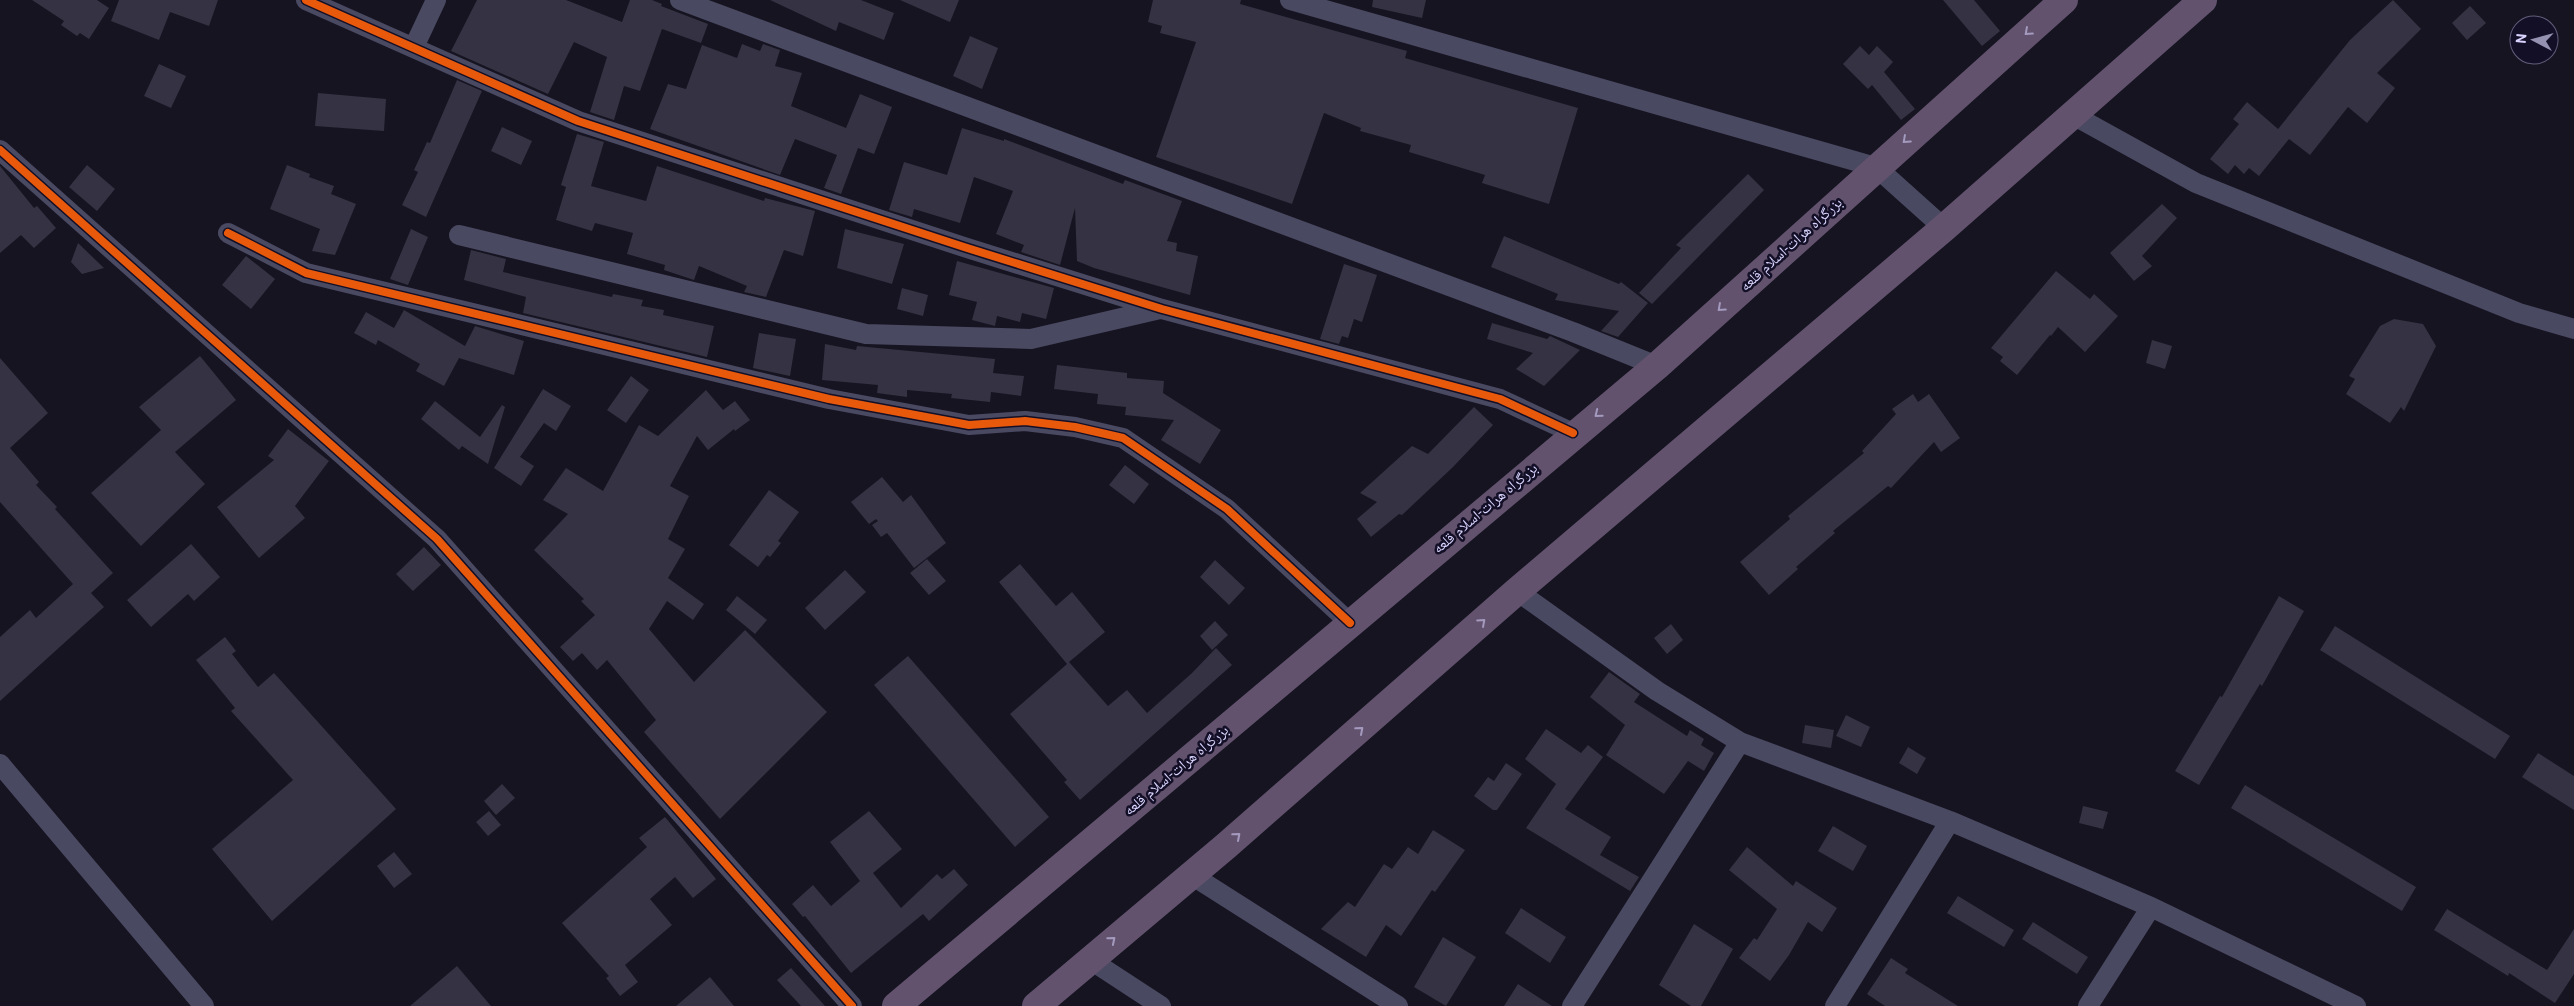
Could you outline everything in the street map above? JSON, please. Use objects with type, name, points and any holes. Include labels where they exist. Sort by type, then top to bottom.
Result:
[{"type":"highway","name":"بزرگراه هرات-اسلام قلعه","points":[[896,1006],[1573,433],[1657,366],[1876,167],[2064,0]]},
{"type":"highway","points":[[1036,1006],[1396,698],[1517,591],[1944,228],[2203,0]]},
{"type":"street","points":[[306,0],[578,121],[964,247],[1162,309],[1500,398],[1573,433]]},
{"type":"street","points":[[414,47],[436,0]]},
{"type":"street","points":[[680,0],[1573,332],[1657,366]]},
{"type":"street","points":[[1290,0],[1876,167],[1944,228]]},
{"type":"street","points":[[2073,115],[2196,183],[2520,313],[2574,329]]},
{"type":"street","points":[[0,150],[437,539],[852,1006]]},
{"type":"street","points":[[228,233],[306,273],[829,400],[969,425],[1024,421],[1075,427],[1123,438],[1227,509],[1350,623]]},
{"type":"street","points":[[460,235],[866,334],[1031,339],[1162,309]]},
{"type":"street","points":[[1517,591],[1656,690],[1740,742],[1950,821],[2150,907],[2356,1006]]},
{"type":"street","points":[[1572,1006],[1740,742]]},
{"type":"street","points":[[0,764],[204,1006]]},
{"type":"street","points":[[1835,1006],[1950,821]]},
{"type":"street","points":[[1190,874],[1398,1006]]},
{"type":"street","points":[[2088,1006],[2150,907]]},
{"type":"street","points":[[1089,959],[1161,1006]]},
{"type":"building","points":[[32,0],[97,0],[109,8],[89,39],[80,33],[77,36],[61,25],[64,21]]},
{"type":"building","points":[[119,0],[218,0],[209,26],[170,12],[159,40],[111,21]]},
{"type":"building","points":[[477,0],[566,0],[622,22],[630,0],[652,0],[662,4],[661,6],[708,24],[701,43],[662,29],[640,91],[624,86],[614,120],[590,112],[607,57],[574,42],[548,94],[451,51]]},
{"type":"building","points":[[770,0],[861,0],[894,13],[884,40],[839,22],[836,31]]},
{"type":"building","points":[[900,0],[959,0],[950,22]]},
{"type":"building","points":[[1153,0],[1241,0],[1240,4],[1407,51],[1405,58],[1578,108],[1549,204],[1482,183],[1485,175],[1409,152],[1411,145],[1360,131],[1361,128],[1324,113],[1292,204],[1156,157],[1196,42],[1160,33],[1162,26],[1148,22]]},
{"type":"building","points":[[1373,0],[1426,0],[1422,18],[1372,7]]},
{"type":"building","points":[[1943,0],[1974,0],[2000,31],[1982,46]]},
{"type":"building","points":[[2393,0],[2421,29],[2377,73],[2395,88],[2367,123],[2348,107],[2310,155],[2289,139],[2259,176],[2249,168],[2244,174],[2235,165],[2228,174],[2210,159],[2239,124],[2233,119],[2247,102],[2278,129],[2350,40]]},
{"type":"building","points":[[2470,6],[2486,23],[2467,40],[2452,23]]},
{"type":"building","points":[[970,36],[998,48],[982,89],[953,76]]},
{"type":"building","points":[[742,44],[760,51],[763,44],[780,50],[775,66],[802,73],[791,106],[846,128],[860,94],[892,107],[874,154],[858,148],[841,194],[824,188],[837,155],[795,139],[780,175],[650,129],[668,84],[686,89],[702,45],[737,58]]},
{"type":"building","points":[[1860,46],[1869,55],[1877,46],[1893,62],[1884,72],[1915,109],[1901,120],[1872,85],[1868,89],[1843,64]]},
{"type":"building","points":[[159,64],[186,76],[171,108],[144,96]]},
{"type":"building","points":[[457,80],[482,91],[426,217],[402,205],[418,172],[414,170],[427,142],[430,143]]},
{"type":"building","points":[[318,93],[386,99],[384,131],[315,126]]},
{"type":"building","points":[[502,127],[532,141],[521,165],[491,151]]},
{"type":"building","points":[[962,128],[1004,141],[1004,139],[1123,184],[1125,180],[1182,201],[1167,241],[1177,243],[1176,251],[1198,256],[1190,295],[1094,268],[1077,261],[1075,208],[1060,265],[1021,252],[1024,245],[996,234],[1013,191],[974,177],[960,223],[914,209],[912,217],[889,210],[904,162],[947,175]]},
{"type":"building","points":[[577,134],[604,142],[591,186],[646,201],[657,166],[764,201],[765,198],[815,211],[803,256],[784,250],[766,297],[744,292],[747,286],[699,266],[694,280],[664,270],[665,265],[627,254],[633,233],[595,223],[592,231],[556,220],[566,187],[561,185]]},
{"type":"building","points":[[87,165],[115,189],[97,211],[69,187]]},
{"type":"building","points":[[287,165],[310,174],[309,177],[334,186],[331,194],[356,204],[335,255],[312,251],[320,229],[270,209]]},
{"type":"building","points":[[0,166],[34,208],[37,206],[56,228],[34,248],[21,235],[0,253]]},
{"type":"building","points":[[1748,174],[1764,190],[1652,304],[1639,293],[1681,248],[1676,245]]},
{"type":"building","points":[[2162,204],[2177,218],[2142,256],[2152,266],[2134,281],[2110,253]]},
{"type":"building","points":[[411,229],[428,237],[408,285],[390,279]]},
{"type":"building","points":[[845,229],[904,244],[892,284],[837,268]]},
{"type":"building","points":[[1504,236],[1619,284],[1621,282],[1648,303],[1618,337],[1601,331],[1619,311],[1555,300],[1558,294],[1491,267]]},
{"type":"building","points":[[78,243],[104,268],[82,274],[71,262]]},
{"type":"building","points":[[471,250],[506,259],[503,272],[612,297],[613,294],[643,300],[641,306],[664,310],[663,315],[714,326],[707,357],[523,313],[526,297],[464,280]]},
{"type":"building","points":[[246,256],[275,279],[251,309],[222,285]]},
{"type":"building","points":[[957,261],[1054,288],[1046,319],[1022,313],[1020,322],[997,316],[995,326],[972,320],[977,302],[949,295]]},
{"type":"building","points":[[1344,264],[1377,275],[1362,322],[1354,319],[1348,338],[1342,336],[1339,344],[1320,339]]},
{"type":"building","points":[[2056,271],[2090,299],[2094,294],[2118,316],[2085,352],[2058,327],[2017,375],[2000,361],[2003,357],[1991,348]]},
{"type":"building","points":[[902,288],[928,295],[923,316],[897,309]]},
{"type":"building","points":[[404,310],[465,346],[475,326],[524,341],[514,375],[459,358],[444,386],[416,371],[420,364],[378,340],[376,345],[354,333],[366,312],[394,328]]},
{"type":"building","points":[[2394,319],[2423,324],[2436,346],[2404,411],[2401,407],[2390,423],[2346,394],[2355,379],[2349,376],[2380,326]]},
{"type":"building","points":[[1492,323],[1547,339],[1550,336],[1580,350],[1544,386],[1516,369],[1533,353],[1487,339]]},
{"type":"building","points":[[759,333],[796,339],[790,376],[753,368]]},
{"type":"building","points":[[2152,340],[2172,346],[2165,369],[2146,363]]},
{"type":"building","points":[[825,344],[856,350],[857,346],[995,359],[993,373],[1024,376],[1021,396],[991,392],[990,402],[951,398],[952,394],[907,390],[907,397],[877,393],[878,385],[822,380]]},
{"type":"building","points":[[200,356],[236,400],[175,452],[205,484],[141,546],[91,493],[161,430],[139,407]]},
{"type":"building","points":[[0,358],[48,413],[10,448],[39,482],[36,485],[57,507],[55,509],[113,573],[91,593],[104,607],[0,701],[0,637],[30,610],[36,618],[73,584],[0,502]]},
{"type":"building","points":[[1057,365],[1127,373],[1127,378],[1164,381],[1163,393],[1221,430],[1200,464],[1161,440],[1174,420],[1125,415],[1126,407],[1097,404],[1098,394],[1054,389]]},
{"type":"building","points":[[631,376],[649,390],[626,423],[607,410]]},
{"type":"building","points":[[543,389],[571,406],[556,431],[544,423],[520,457],[534,466],[521,486],[494,468]]},
{"type":"building","points":[[706,390],[723,410],[735,401],[750,420],[735,431],[734,429],[708,450],[697,436],[670,486],[689,496],[668,539],[685,549],[668,578],[704,604],[693,620],[667,601],[649,629],[694,682],[745,630],[827,712],[720,819],[644,732],[656,720],[607,660],[597,670],[582,653],[573,661],[560,647],[595,615],[581,601],[584,599],[534,550],[568,514],[543,500],[566,468],[603,491],[639,425],[658,436]]},
{"type":"building","points":[[1913,394],[1918,402],[1929,394],[1960,438],[1941,452],[1934,442],[1891,488],[1888,486],[1833,531],[1835,533],[1796,567],[1798,569],[1769,595],[1740,562],[1790,519],[1788,516],[1864,453],[1862,451],[1896,414],[1892,409]]},
{"type":"building","points":[[435,401],[480,437],[502,405],[505,407],[488,464],[462,446],[459,450],[421,419]]},
{"type":"building","points":[[1474,407],[1493,425],[1453,467],[1402,515],[1399,514],[1371,537],[1357,519],[1377,502],[1360,493],[1412,446],[1428,454]]},
{"type":"building","points":[[288,429],[329,461],[295,506],[305,518],[259,558],[217,507],[274,460],[268,456]]},
{"type":"building","points":[[1125,465],[1149,484],[1134,504],[1109,485]]},
{"type":"building","points":[[882,477],[903,502],[911,495],[946,543],[914,568],[887,533],[881,537],[872,525],[878,521],[876,519],[869,524],[851,502]]},
{"type":"building","points":[[769,490],[799,512],[778,541],[781,543],[770,557],[767,555],[758,567],[729,545]]},
{"type":"building","points":[[191,544],[220,577],[194,601],[188,594],[151,627],[127,600]]},
{"type":"building","points":[[424,547],[441,565],[413,591],[396,574]]},
{"type":"building","points":[[927,559],[946,581],[929,595],[910,573]]},
{"type":"building","points":[[1215,560],[1245,588],[1229,605],[1200,577]]},
{"type":"building","points":[[1020,564],[1056,606],[1072,592],[1105,632],[1069,662],[1108,706],[1127,690],[1147,713],[1192,673],[1216,648],[1232,665],[1080,800],[1064,782],[1067,780],[1010,714],[1067,664],[999,582]]},
{"type":"building","points":[[845,570],[866,592],[825,630],[805,608]]},
{"type":"building","points":[[737,596],[767,620],[755,634],[726,610]]},
{"type":"building","points":[[2279,596],[2304,611],[2262,686],[2260,684],[2199,785],[2175,771],[2220,696],[2222,697]]},
{"type":"building","points":[[1215,621],[1228,635],[1212,650],[1200,636]]},
{"type":"building","points":[[1671,624],[1683,640],[1667,654],[1654,638]]},
{"type":"building","points":[[2335,626],[2510,736],[2495,759],[2320,650]]},
{"type":"building","points":[[225,637],[236,651],[232,654],[258,687],[274,673],[396,809],[272,921],[212,849],[293,780],[231,711],[235,708],[196,660]]},
{"type":"building","points":[[908,656],[1049,817],[1015,847],[874,685]]},
{"type":"building","points":[[1609,672],[1640,694],[1634,702],[1687,736],[1690,730],[1704,739],[1701,745],[1714,753],[1704,771],[1688,761],[1664,794],[1606,755],[1625,725],[1590,697]]},
{"type":"building","points":[[1846,715],[1870,727],[1861,747],[1836,736]]},
{"type":"building","points":[[1805,725],[1834,730],[1831,748],[1802,743]]},
{"type":"building","points":[[1546,729],[1581,753],[1588,745],[1603,757],[1565,809],[1611,837],[1600,855],[1639,877],[1630,891],[1526,828],[1556,784],[1525,759]]},
{"type":"building","points":[[1908,747],[1926,758],[1917,774],[1899,763]]},
{"type":"building","points":[[2538,753],[2574,776],[2574,810],[2522,777]]},
{"type":"building","points":[[1506,763],[1522,774],[1497,810],[1493,810],[1474,796],[1488,777],[1494,781]]},
{"type":"building","points":[[502,784],[515,798],[496,815],[484,801]]},
{"type":"building","points":[[2245,785],[2416,887],[2402,911],[2231,808]]},
{"type":"building","points":[[2083,806],[2108,812],[2103,829],[2079,823]]},
{"type":"building","points":[[489,811],[501,825],[488,836],[476,822]]},
{"type":"building","points":[[869,811],[902,849],[873,873],[901,908],[937,874],[942,879],[954,869],[968,885],[929,921],[923,914],[851,973],[805,916],[803,917],[792,904],[813,885],[831,906],[860,881],[830,842]]},
{"type":"building","points":[[665,817],[716,879],[693,898],[675,877],[650,899],[672,925],[625,965],[638,982],[620,996],[606,978],[609,976],[562,923],[647,847],[639,838]]},
{"type":"building","points":[[1833,826],[1867,846],[1853,871],[1818,851]]},
{"type":"building","points":[[1433,830],[1465,850],[1435,892],[1432,890],[1401,936],[1386,925],[1366,957],[1321,929],[1348,902],[1355,907],[1384,864],[1392,869],[1408,847],[1418,854]]},
{"type":"building","points":[[1747,847],[1793,886],[1796,881],[1837,908],[1822,932],[1808,922],[1789,955],[1770,981],[1739,958],[1754,938],[1757,940],[1777,909],[1729,870]]},
{"type":"building","points":[[394,852],[412,874],[394,888],[377,866]]},
{"type":"building","points":[[1958,896],[2014,930],[2004,947],[1947,913]]},
{"type":"building","points":[[1521,908],[1566,937],[1550,963],[1505,933]]},
{"type":"building","points":[[2447,909],[2547,970],[2574,929],[2574,974],[2555,1003],[2509,973],[2508,976],[2434,930]]},
{"type":"building","points":[[2033,922],[2088,957],[2077,974],[2022,939]]},
{"type":"building","points":[[1694,924],[1733,949],[1701,1006],[1691,1006],[1659,985]]},
{"type":"building","points":[[1443,937],[1476,957],[1446,1006],[1414,987]]},
{"type":"building","points":[[1891,958],[1908,969],[1905,973],[1958,1006],[1885,1006],[1867,994]]},
{"type":"building","points":[[457,966],[491,1006],[410,1006]]},
{"type":"building","points":[[791,968],[825,1006],[801,1006],[777,980]]},
{"type":"building","points":[[710,977],[734,1006],[676,1006]]},
{"type":"building","points":[[1518,984],[1552,1006],[1504,1006]]},
{"type":"cycle path","points":[[306,0],[578,121],[964,247],[1162,309],[1500,399],[1573,433]]},
{"type":"cycle path","points":[[0,150],[437,539],[852,1006]]},
{"type":"cycle path","points":[[228,233],[306,273],[829,399],[969,425],[1025,421],[1075,427],[1123,438],[1227,509],[1350,623]]}]
